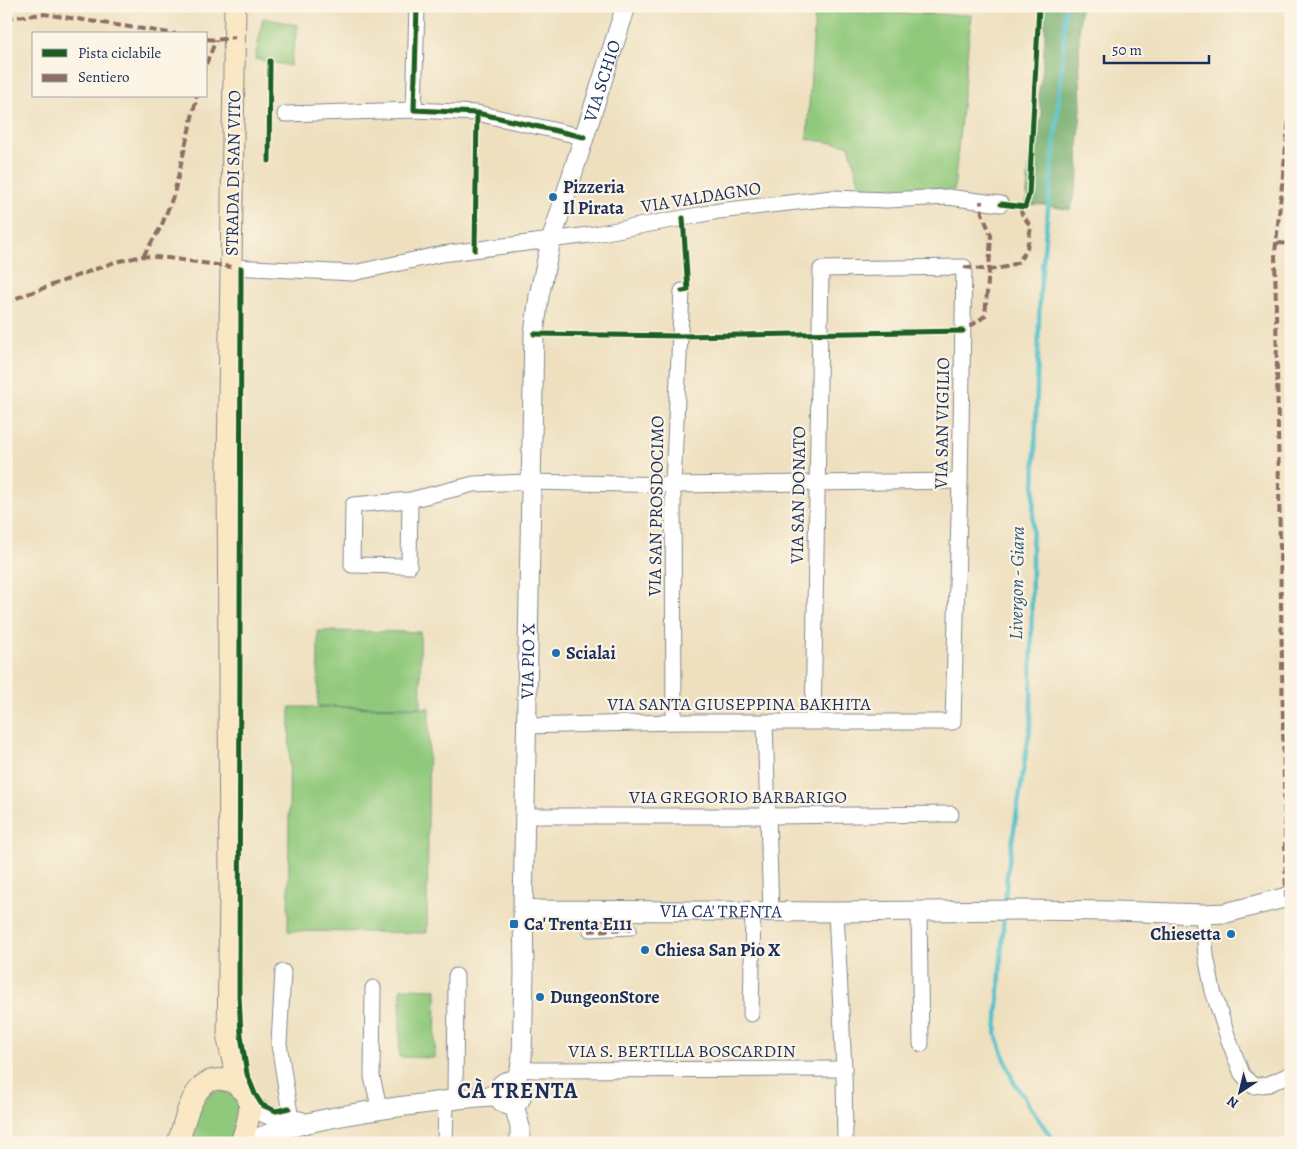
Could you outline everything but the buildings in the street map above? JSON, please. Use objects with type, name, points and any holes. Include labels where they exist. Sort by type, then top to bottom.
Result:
[{"type":"main road","name":"STRADA DI SAN VITO","points":[[236,8],[228,464],[230,882],[228,1039],[234,1066],[245,1095]]},
{"type":"main road","points":[[210,1081],[228,1039]]},
{"type":"main road","points":[[178,1143],[192,1100],[200,1088],[210,1081],[221,1080],[231,1082],[245,1095],[248,1117],[241,1143]]},
{"type":"street","points":[[414,110],[417,6]]},
{"type":"street","name":"VIA SCHIO","points":[[551,240],[626,6]]},
{"type":"street","points":[[285,114],[414,110],[477,113],[584,137]]},
{"type":"street","name":"VIA VALDAGNO","points":[[231,267],[353,273],[442,254],[589,235],[719,211],[832,198],[887,200],[948,197],[1001,204]]},
{"type":"street","name":"VIA PIO X","points":[[520,1143],[520,1127],[506,1100],[520,1100],[523,1093],[518,1075],[524,972],[523,909],[534,334],[539,296],[551,240]]},
{"type":"street","name":"VIA SAN VIGILIO","points":[[821,269],[964,267],[953,722]]},
{"type":"street","name":"VIA SAN DONATO","points":[[813,722],[821,269]]},
{"type":"street","name":"VIA SAN PROSDOCIMO","points":[[674,722],[673,485],[682,291]]},
{"type":"street","points":[[410,500],[409,566],[352,564],[353,505],[410,500],[474,484],[530,482],[673,485],[960,481]]},
{"type":"street","name":"VIA SANTA GIUSEPPINA BAKHITA","points":[[526,726],[674,722],[953,722]]},
{"type":"street","points":[[751,1014],[762,912],[769,816],[765,722]]},
{"type":"street","name":"VIA GREGORIO BARBARIGO","points":[[525,816],[951,814]]},
{"type":"street","name":"VIA CA' TRENTA","points":[[523,909],[762,912],[1017,910],[1203,914],[1226,913],[1291,896]]},
{"type":"street","points":[[919,911],[921,1044]]},
{"type":"street","points":[[836,912],[844,1070],[845,1143]]},
{"type":"street","points":[[1203,914],[1206,956],[1214,991],[1228,1038],[1242,1074],[1253,1086],[1269,1084],[1291,1074]]},
{"type":"street","points":[[589,931],[631,929]]},
{"type":"street","points":[[283,972],[279,1044],[291,1120]]},
{"type":"street","points":[[445,1143],[450,1100],[456,976]]},
{"type":"street","points":[[373,988],[372,1077],[380,1110]]},
{"type":"street","name":"VIA S. BERTILLA BOSCARDIN","points":[[518,1075],[535,1070],[844,1070]]},
{"type":"street","points":[[245,1095],[260,1111],[271,1117],[314,1121]]},
{"type":"street","points":[[250,1143],[270,1133],[314,1121],[483,1096],[506,1100]]},
{"type":"green space","points":[[1035,6],[1080,6],[1081,109],[1078,148],[1079,175],[1070,210],[1026,204],[1029,167],[1042,115],[1039,89],[1042,76],[1045,24]]},
{"type":"green space","points":[[815,11],[971,15],[954,190],[860,186],[849,145],[807,139]]},
{"type":"green space","points":[[263,18],[298,25],[290,66],[255,59]]},
{"type":"green space","points":[[318,631],[420,632],[421,707],[318,706]]},
{"type":"green space","points":[[290,707],[429,708],[427,933],[288,931]]},
{"type":"green space","points":[[401,988],[436,989],[435,1058],[399,1057]]},
{"type":"green space","points":[[219,1091],[235,1098],[238,1104],[237,1119],[229,1143],[189,1143],[199,1111],[205,1100],[209,1095]]},
{"type":"waterway","name":"Livergon - Giara","points":[[1005,905],[1007,875],[1031,721],[1032,554],[1040,291],[1063,56],[1065,6]]},
{"type":"waterway","name":"Livergon - Giara","points":[[1004,915],[996,1034],[1013,1081],[1055,1143]]},
{"type":"marked path","points":[[6,18],[44,14],[163,32]]},
{"type":"marked path","points":[[208,39],[235,37]]},
{"type":"marked path","points":[[208,59],[216,40]]},
{"type":"marked path","points":[[143,256],[161,227],[174,194],[197,98]]},
{"type":"marked path","points":[[1286,898],[1275,253],[1291,98]]},
{"type":"marked path","points":[[959,331],[963,331],[985,316],[991,235],[982,213],[981,201]]},
{"type":"marked path","points":[[964,267],[989,270],[1019,262],[1027,248],[1031,227],[1022,214],[1020,207]]},
{"type":"marked path","points":[[1277,243],[1291,244]]},
{"type":"marked path","points":[[6,304],[11,300],[115,262],[143,256],[231,267]]},
{"type":"marked path","points":[[589,931],[631,929]]},
{"type":"cycle path","points":[[417,6],[414,110],[477,113],[584,137]]},
{"type":"cycle path","points":[[1001,204],[1025,207],[1029,195],[1039,6]]},
{"type":"cycle path","points":[[269,161],[270,61]]},
{"type":"cycle path","points":[[475,250],[477,113]]},
{"type":"cycle path","points":[[682,291],[688,290],[683,218]]},
{"type":"cycle path","points":[[241,268],[239,995],[241,1035],[247,1074],[255,1094],[262,1105],[276,1111],[289,1108]]},
{"type":"cycle path","points":[[534,334],[680,336],[963,331]]},
{"type":"place","name":"Pizzeria Il Pirata","points":[[553,197]]},
{"type":"place","name":"Scialai","points":[[556,653]]},
{"type":"place","name":"Ca' Trenta E111","points":[[514,924]]},
{"type":"place","name":"Chiesetta","points":[[1231,934]]},
{"type":"place","name":"Chiesa San Pio X","points":[[645,950]]},
{"type":"place","name":"DungeonStore","points":[[540,997]]},
{"type":"district","name":"CÀ TRENTA","points":[[518,1091]]}]
